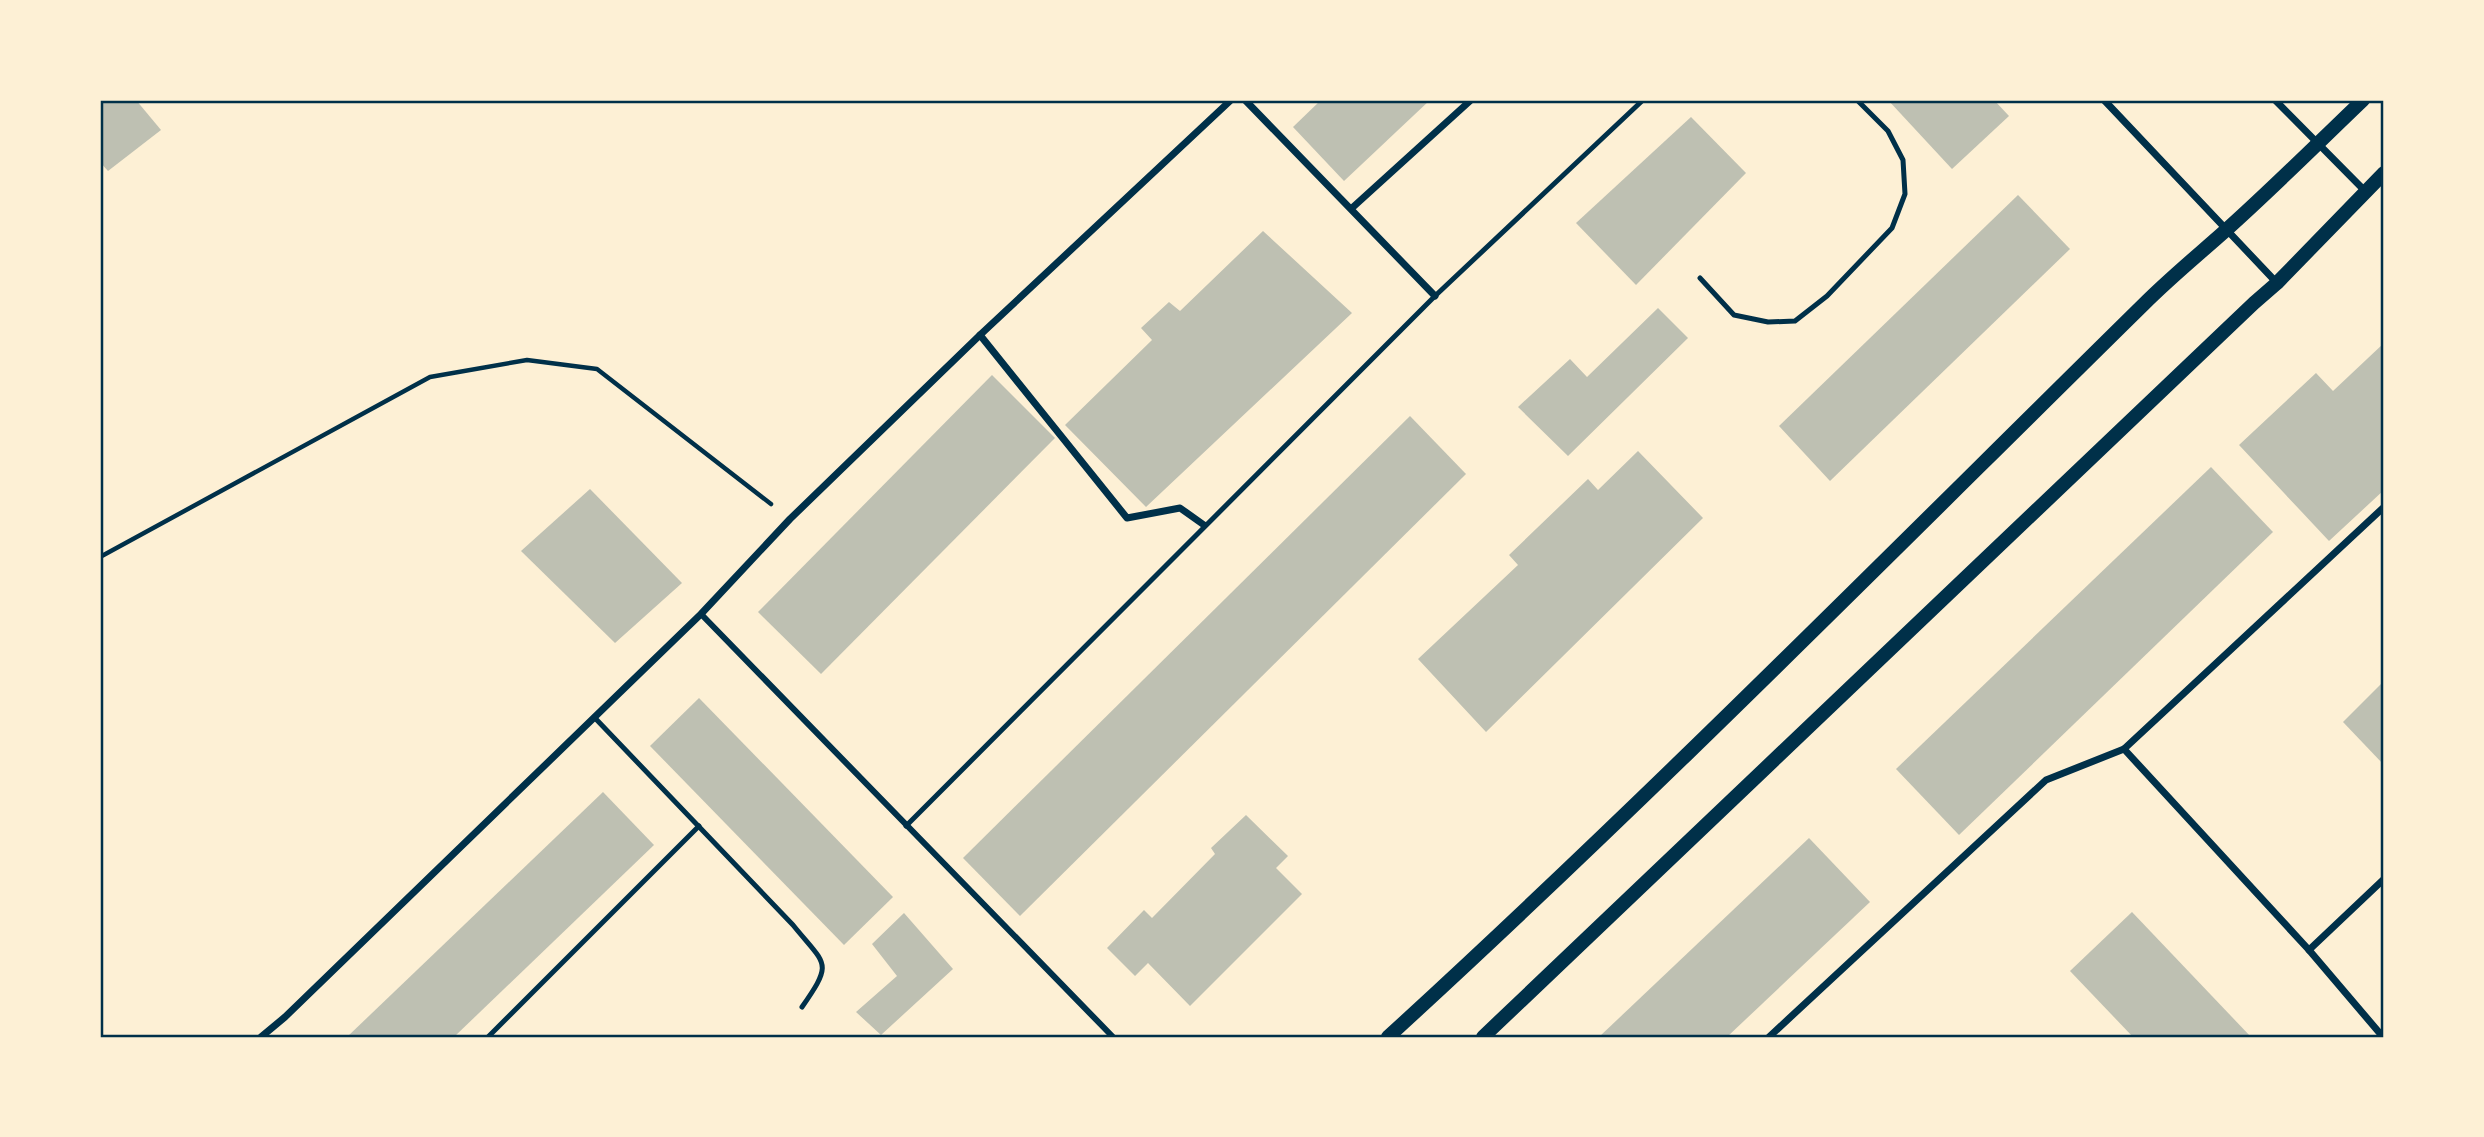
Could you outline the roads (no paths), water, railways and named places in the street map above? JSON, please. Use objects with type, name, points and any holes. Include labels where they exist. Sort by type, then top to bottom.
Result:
[{"type":"main road","points":[[1388,1037],[1711,731],[2147,301],[2363,100]]},
{"type":"main road","points":[[1483,1037],[2277,283],[2384,173]]},
{"type":"street","points":[[261,1037],[701,614],[790,519],[980,335],[1231,100]]},
{"type":"street","points":[[1245,100],[1436,296]]},
{"type":"street","points":[[1352,208],[1471,100]]},
{"type":"street","points":[[2104,100],[2277,283]]},
{"type":"street","points":[[2275,100],[2365,191]]},
{"type":"street","points":[[980,335],[1127,518],[1180,508],[1204,525]]},
{"type":"street","points":[[1769,1037],[2046,780],[2124,749],[2384,506]]},
{"type":"street","points":[[701,614],[1113,1037]]},
{"type":"street","points":[[2124,749],[2309,950],[2382,1037]]},
{"type":"street","points":[[2309,950],[2384,879]]},
{"type":"lane","points":[[906,826],[1204,525],[1436,296],[1643,100]]},
{"type":"lane","points":[[1700,278],[1734,315],[1768,322],[1795,321],[1827,296],[1892,228],[1905,194],[1903,160],[1888,131],[1857,100]]},
{"type":"lane","points":[[594,718],[793,925],[821,959],[824,971],[822,977],[802,1007]]},
{"type":"lane","points":[[488,1037],[699,827]]}]
